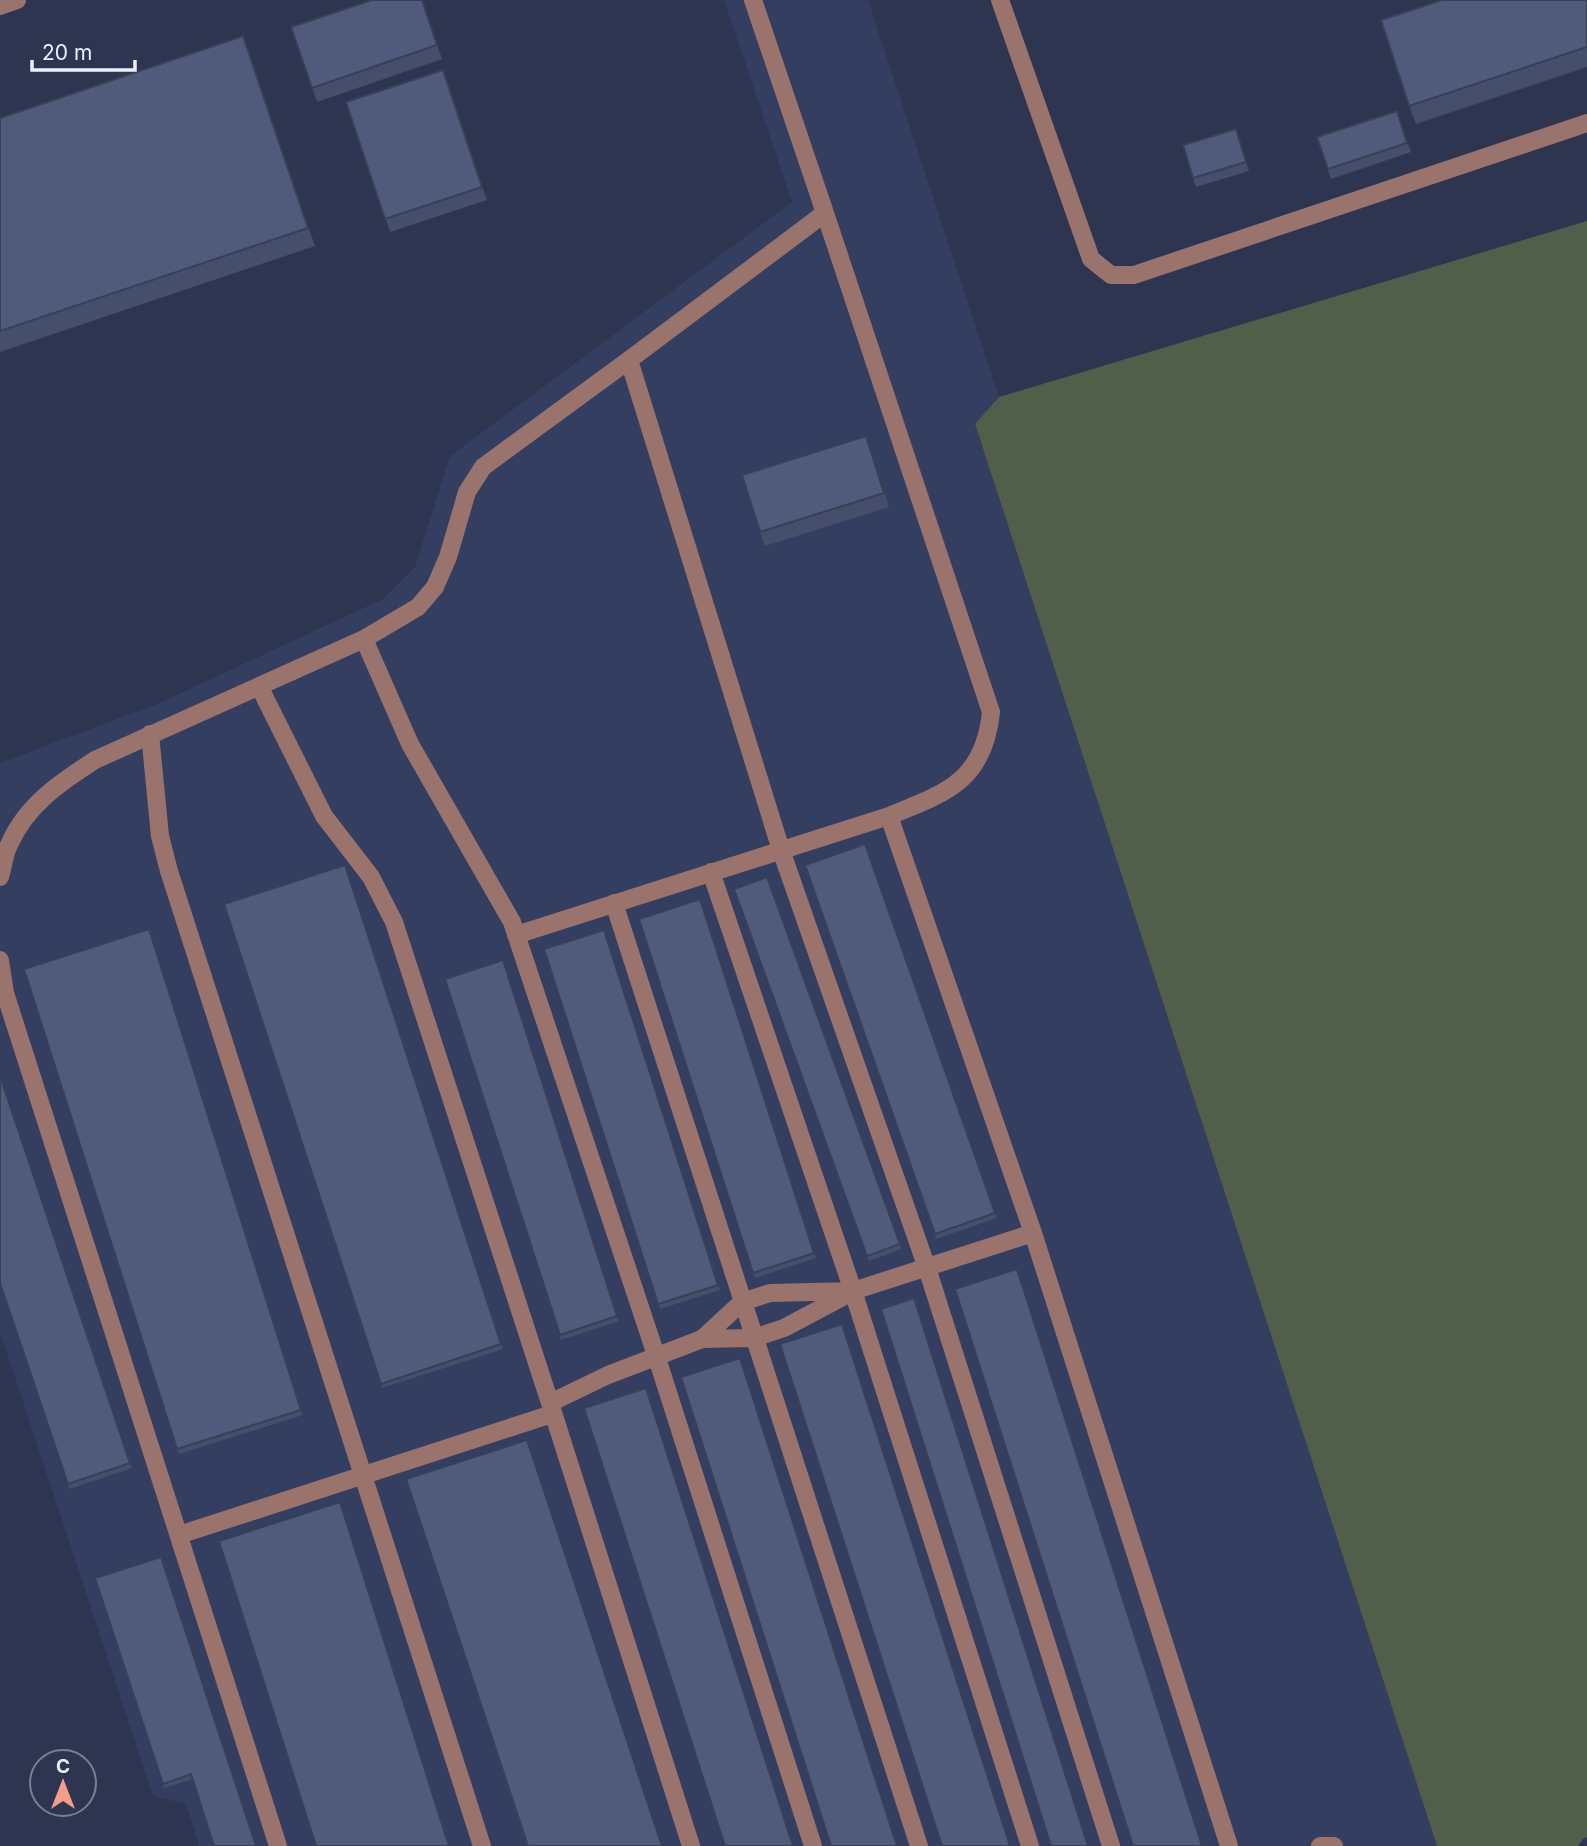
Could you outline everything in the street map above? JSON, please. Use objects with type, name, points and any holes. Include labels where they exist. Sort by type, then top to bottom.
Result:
[{"type":"lane","points":[[0,6],[17,0]]},
{"type":"lane","points":[[516,935],[889,816],[942,794],[969,772],[981,755],[989,732],[990,712],[753,0]]},
{"type":"lane","points":[[1000,0],[1091,259],[1111,275],[1134,275],[1587,123]]},
{"type":"lane","points":[[0,877],[8,846],[24,818],[56,786],[95,760],[364,639],[418,607],[435,587],[448,557],[467,492],[483,467],[825,213]]},
{"type":"lane","points":[[629,360],[781,850],[927,1268],[1111,1846]]},
{"type":"lane","points":[[364,639],[410,744],[512,922],[656,1355],[813,1846]]},
{"type":"lane","points":[[259,686],[324,816],[371,877],[394,922],[691,1846]]},
{"type":"lane","points":[[150,734],[160,836],[169,871],[482,1846]]},
{"type":"lane","points":[[889,816],[1033,1233],[1229,1846]]},
{"type":"lane","points":[[711,872],[853,1291],[1030,1846]]},
{"type":"lane","points":[[614,903],[919,1846]]},
{"type":"lane","points":[[0,960],[5,993],[278,1846]]},
{"type":"lane","points":[[179,1535],[363,1475],[551,1408],[608,1375],[656,1355],[702,1339],[754,1338],[784,1328],[853,1291],[1033,1233]]},
{"type":"lane","points":[[702,1339],[742,1302],[770,1293],[853,1291]]},
{"type":"lane","points":[[1320,1846],[1334,1846]]},
{"type":"shaded area","points":[[724,0],[868,0],[999,397],[975,425],[1437,1846],[199,1846],[186,1804],[153,1796],[0,1332],[0,763],[157,704],[383,599],[415,567],[450,456],[792,202]]},
{"type":"green space","points":[[1587,221],[1587,1837],[1578,1846],[1437,1846],[975,424],[999,397]]},
{"type":"building","points":[[372,0],[422,0],[437,45],[312,88],[291,27]]},
{"type":"building","points":[[1442,0],[1587,0],[1587,47],[1409,106],[1381,20]]},
{"type":"building","points":[[243,36],[308,228],[0,331],[0,118]]},
{"type":"building","points":[[443,70],[482,187],[385,219],[346,102]]},
{"type":"building","points":[[1397,111],[1407,143],[1328,169],[1317,137]]},
{"type":"building","points":[[1236,129],[1246,162],[1193,178],[1183,145]]},
{"type":"building","points":[[866,436],[884,493],[760,532],[742,475]]},
{"type":"building","points":[[865,844],[995,1213],[935,1234],[805,865]]},
{"type":"building","points":[[345,865],[501,1344],[381,1384],[224,904]]},
{"type":"building","points":[[767,877],[900,1244],[867,1256],[734,889]]},
{"type":"building","points":[[700,899],[814,1253],[753,1273],[639,919]]},
{"type":"building","points":[[149,929],[301,1410],[177,1449],[24,969]]},
{"type":"building","points":[[604,930],[718,1285],[658,1304],[544,949]]},
{"type":"building","points":[[503,960],[617,1316],[560,1335],[445,979]]},
{"type":"building","points":[[0,1076],[130,1463],[68,1484],[0,1283]]},
{"type":"building","points":[[1017,1269],[1202,1846],[1133,1846],[955,1289]]},
{"type":"building","points":[[914,1298],[1088,1846],[1051,1846],[881,1309]]},
{"type":"building","points":[[842,1324],[1010,1846],[942,1846],[780,1344]]},
{"type":"building","points":[[740,1358],[897,1846],[831,1846],[681,1377]]},
{"type":"building","points":[[646,1388],[793,1846],[725,1846],[584,1408]]},
{"type":"building","points":[[527,1440],[662,1846],[528,1846],[406,1479]]},
{"type":"building","points":[[340,1502],[449,1846],[316,1846],[219,1541]]},
{"type":"building","points":[[161,1557],[256,1846],[214,1846],[191,1774],[163,1784],[95,1578]]}]
